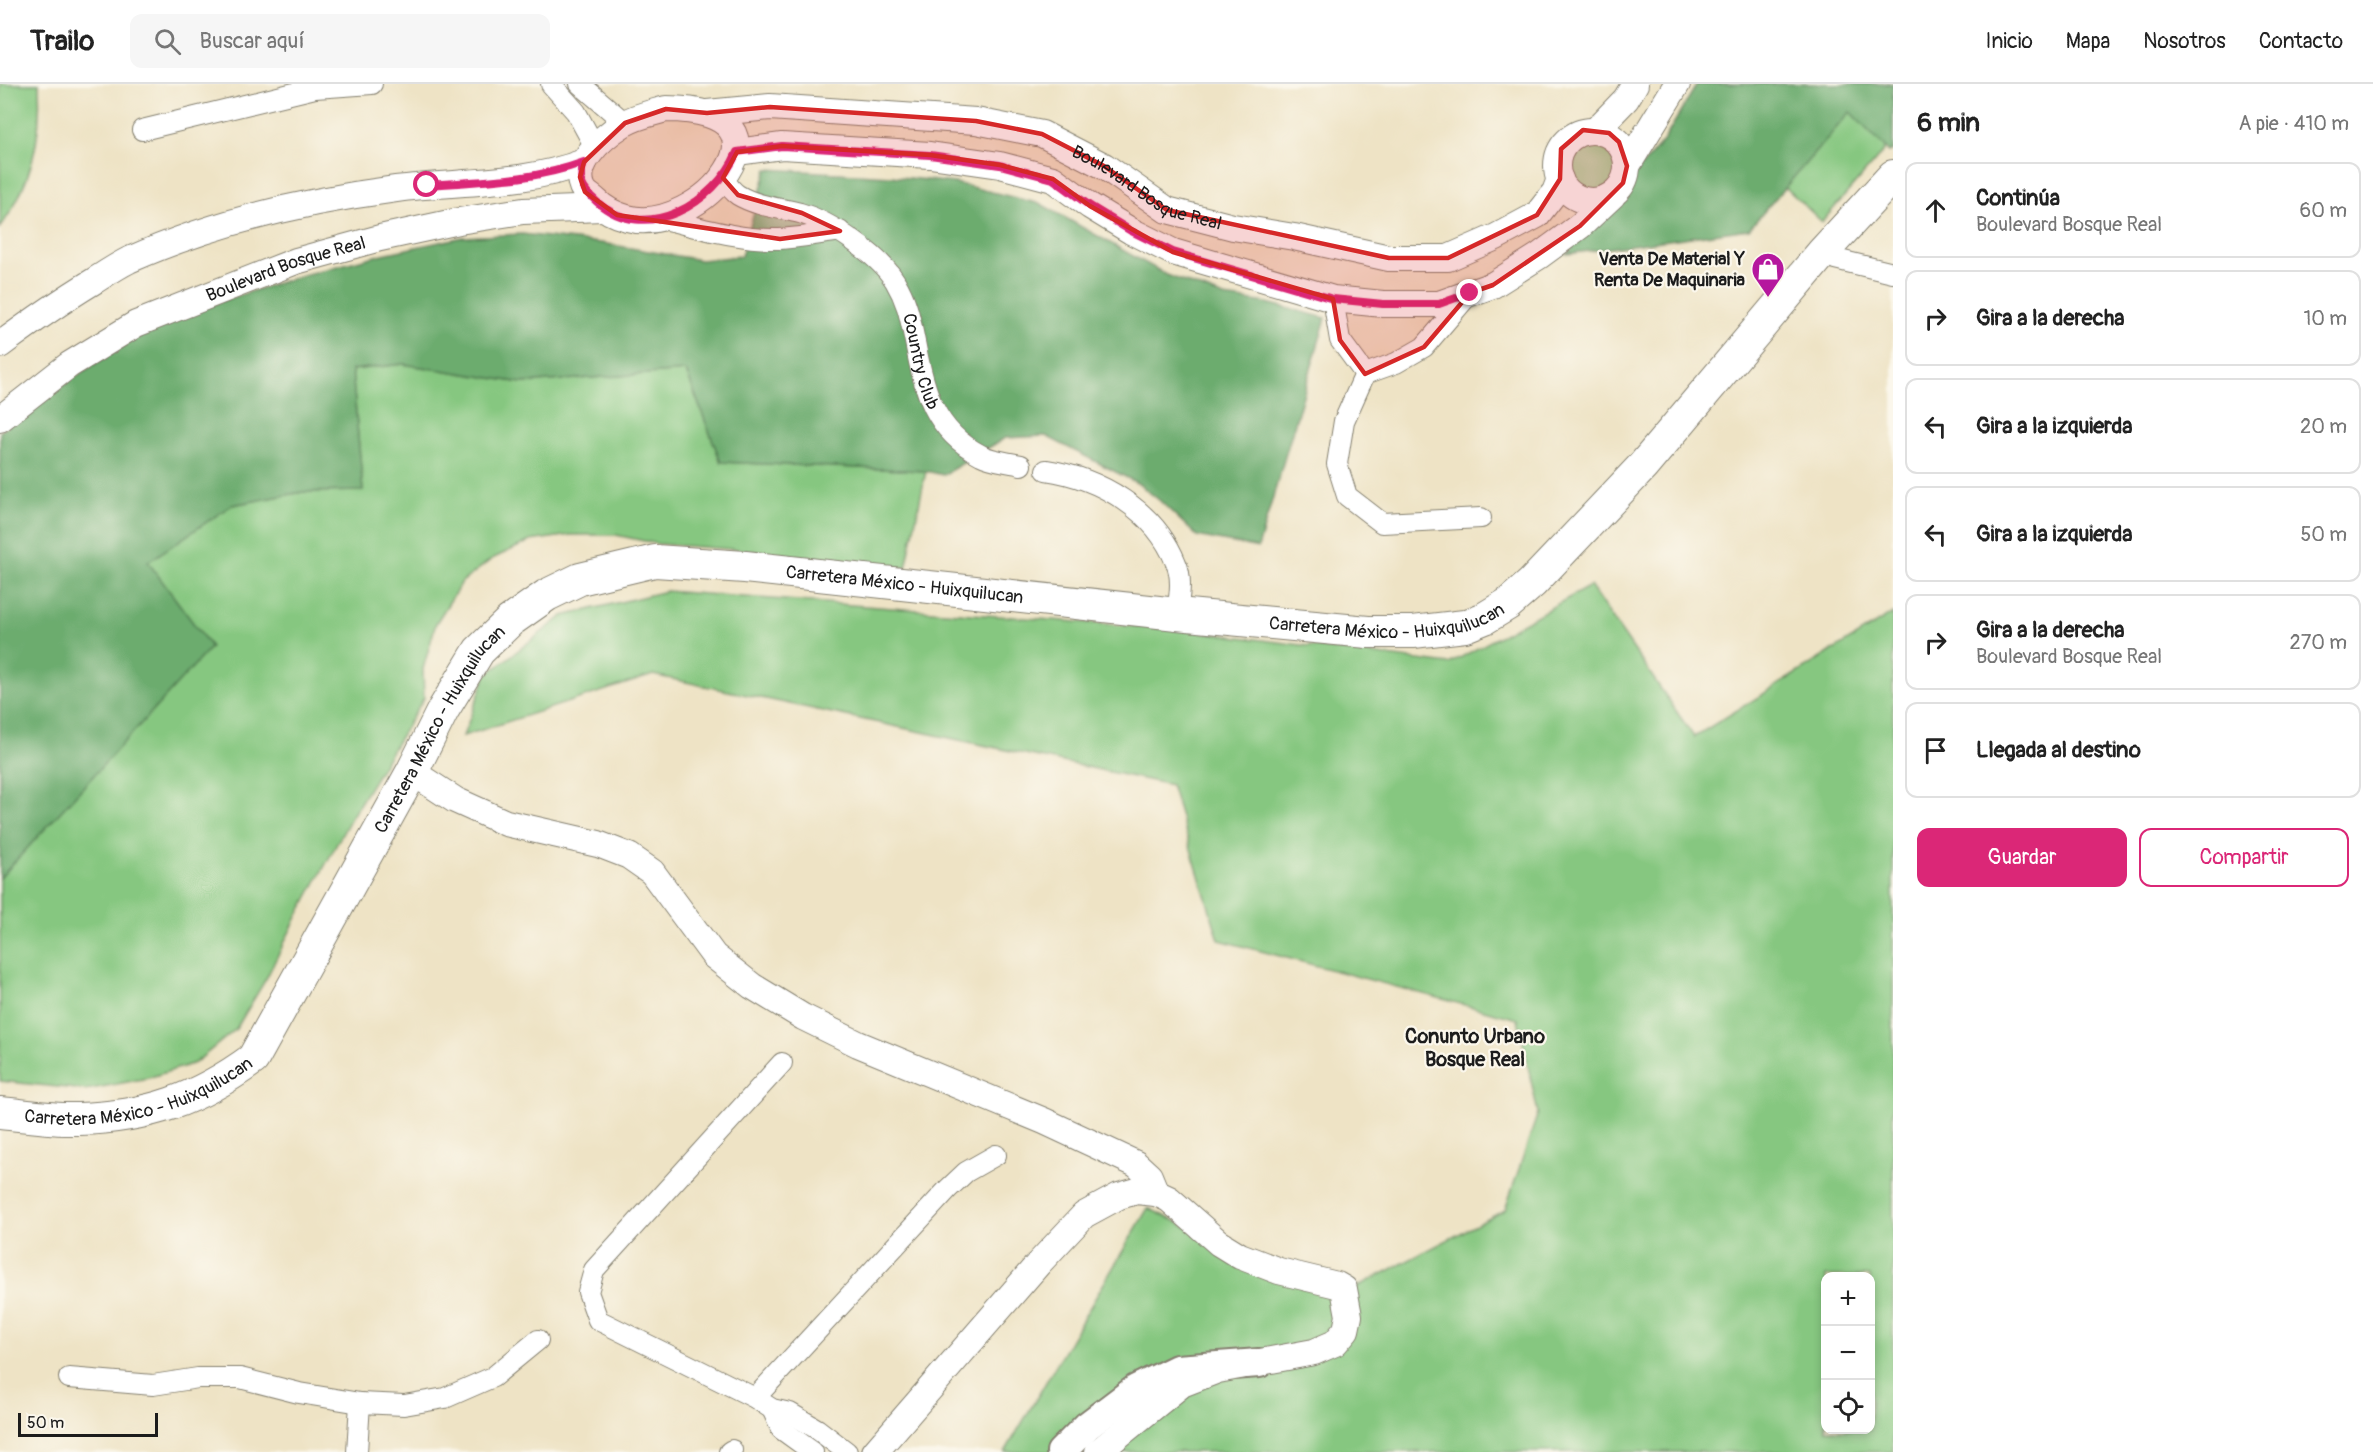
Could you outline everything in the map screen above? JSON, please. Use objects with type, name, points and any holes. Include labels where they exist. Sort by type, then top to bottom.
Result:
[{"type":"main road","name":"Carretera México - Huixquilucan","points":[[0,1113],[77,1119],[154,1110],[188,1099],[225,1079],[253,1059],[412,772],[443,710],[479,651],[510,621],[547,595],[580,579],[655,561],[746,567],[1177,614],[1368,632],[1447,630],[1485,618],[1508,604],[1532,584],[1643,466],[1822,252],[1893,176]]},
{"type":"main road","points":[[1061,1452],[1088,1426],[1136,1389],[1177,1369],[1259,1363]]},
{"type":"street","points":[[142,130],[315,88],[372,84]]},
{"type":"street","points":[[0,345],[51,307],[127,261],[194,234],[260,213],[338,196],[427,185],[533,177],[564,170],[589,155],[625,123],[666,109],[689,109],[707,113],[724,121],[735,136],[737,152],[730,169],[703,199],[659,218],[637,221],[617,215],[603,208],[585,192],[580,177],[589,155],[576,112],[551,84]]},
{"type":"street","points":[[580,84],[625,123]]},
{"type":"street","points":[[1598,129],[1626,99],[1635,84]]},
{"type":"street","points":[[1627,166],[1625,153],[1619,142],[1609,133],[1598,129],[1583,130],[1570,137],[1561,149],[1557,164],[1560,179],[1569,192],[1582,201],[1598,202],[1612,196],[1623,183],[1627,166],[1677,84]]},
{"type":"street","name":"Boulevard Bosque Real","points":[[707,113],[770,107],[976,122],[1042,134],[1104,166],[1167,210],[1233,227],[1294,237],[1389,258],[1448,258],[1496,237],[1537,215],[1555,192],[1560,179]]},
{"type":"street","name":"Boulevard Bosque Real","points":[[737,152],[782,146],[930,155],[1000,165],[1053,179],[1090,206],[1131,231],[1173,252],[1333,299],[1383,304],[1439,304],[1493,285],[1539,256],[1580,226],[1612,196]]},
{"type":"street","name":"Country Club","points":[[723,178],[738,195],[768,206],[802,213],[840,231],[870,255],[894,280],[911,314],[926,389],[937,417],[954,437],[983,456],[1021,465]]},
{"type":"street","name":"Boulevard Bosque Real","points":[[0,420],[69,365],[136,324],[296,261],[380,238],[459,220],[523,211],[603,208]]},
{"type":"street","points":[[659,218],[753,238],[780,239],[840,231]]},
{"type":"street","points":[[1835,259],[1893,273]]},
{"type":"street","points":[[1470,293],[1424,347],[1396,363],[1365,374],[1344,421],[1337,464],[1347,496],[1382,523],[1481,518]]},
{"type":"street","points":[[1333,299],[1340,340],[1365,374]]},
{"type":"street","points":[[1046,470],[1061,472],[1098,485],[1129,502],[1154,526],[1177,564],[1179,597],[1177,614]]},
{"type":"street","points":[[412,772],[455,800],[506,823],[598,844],[628,856],[652,872],[714,956],[752,986],[803,1017],[858,1044],[1044,1121],[1137,1164],[1149,1176],[1156,1193]]},
{"type":"street","points":[[782,1063],[594,1270],[588,1292],[598,1320],[764,1403],[790,1413],[817,1428],[847,1452]]},
{"type":"street","points":[[764,1403],[948,1189],[966,1172],[996,1155]]},
{"type":"street","points":[[875,1452],[1039,1263],[1084,1215],[1119,1196],[1137,1191],[1156,1193],[1169,1199],[1219,1243],[1240,1256],[1279,1271],[1329,1282],[1344,1289],[1349,1316],[1346,1330],[1335,1343],[1314,1352],[1218,1370],[1182,1384],[1098,1452]]},
{"type":"street","points":[[69,1378],[153,1385],[198,1378],[240,1378],[299,1393],[360,1403],[404,1405],[445,1398],[493,1377],[538,1340]]},
{"type":"street","points":[[357,1452],[360,1403]]},
{"type":"street","points":[[764,1403],[781,1429],[813,1452]]},
{"type":"highlighted area","points":[[770,107],[976,121],[1042,134],[1104,166],[1167,210],[1389,258],[1448,258],[1537,215],[1560,179],[1561,149],[1583,130],[1609,133],[1619,142],[1627,166],[1623,183],[1580,226],[1493,285],[1470,293],[1424,347],[1365,374],[1340,340],[1333,299],[1173,252],[1090,206],[1053,179],[1000,165],[930,155],[782,146],[737,152],[723,178],[738,195],[802,213],[840,231],[780,239],[617,215],[585,192],[580,177],[584,162],[625,123],[666,109],[707,113]]},
{"type":"green space","points":[[0,84],[39,84],[39,123],[33,160],[27,177],[0,228]]},
{"type":"green space","points":[[1697,84],[1893,84],[1893,150],[1889,152],[1850,112],[1749,229],[1567,254],[1664,140]]},
{"type":"green space","points":[[1850,111],[1887,147],[1822,222],[1785,187]]},
{"type":"green space","points":[[1592,138],[1602,140],[1611,146],[1617,155],[1619,165],[1617,175],[1611,184],[1602,190],[1592,192],[1582,190],[1573,184],[1567,175],[1565,165],[1567,155],[1573,146],[1582,140]]},
{"type":"green space","points":[[767,169],[891,176],[955,183],[1041,204],[1167,275],[1224,297],[1267,303],[1326,318],[1258,548],[1197,536],[1159,500],[1137,483],[1046,436],[1005,438],[943,475],[926,471],[721,462],[686,371],[522,383],[403,364],[352,370],[363,491],[303,492],[232,505],[148,562],[211,647],[0,878],[0,432],[79,374],[137,337],[224,300],[303,275],[383,254],[463,237],[522,234],[601,243],[701,260],[741,256]]},
{"type":"green space","points":[[403,364],[522,383],[686,371],[721,462],[926,471],[906,568],[743,550],[658,544],[616,535],[571,535],[530,541],[492,559],[462,582],[436,623],[423,669],[424,698],[352,816],[266,979],[236,1029],[195,1063],[148,1078],[86,1090],[0,1081],[0,878],[147,562],[232,505],[303,492],[363,491],[352,370]]},
{"type":"green space","points":[[1590,586],[1694,737],[1893,613],[1893,1452],[1005,1452],[1148,1208],[1334,1299],[1505,1210],[1538,1113],[1518,1019],[1219,940],[1171,785],[653,675],[463,736],[486,675],[563,616],[666,591],[1185,630],[1449,664]]},
{"type":"place","name":"Venta De Material Y Renta De Maquinaria","points":[[1768,298]]},
{"type":"district","name":"Conunto Urbano Bosque Real","points":[[1475,1048]]},
{"type":"route","points":[[427,185],[533,177],[564,170],[584,162],[580,177],[585,192],[603,208],[637,221],[659,218],[703,199],[730,169],[737,152],[782,146],[930,155],[1000,165],[1053,179],[1090,206],[1131,231],[1173,252],[1333,299],[1383,304],[1439,304],[1470,293]]}]
